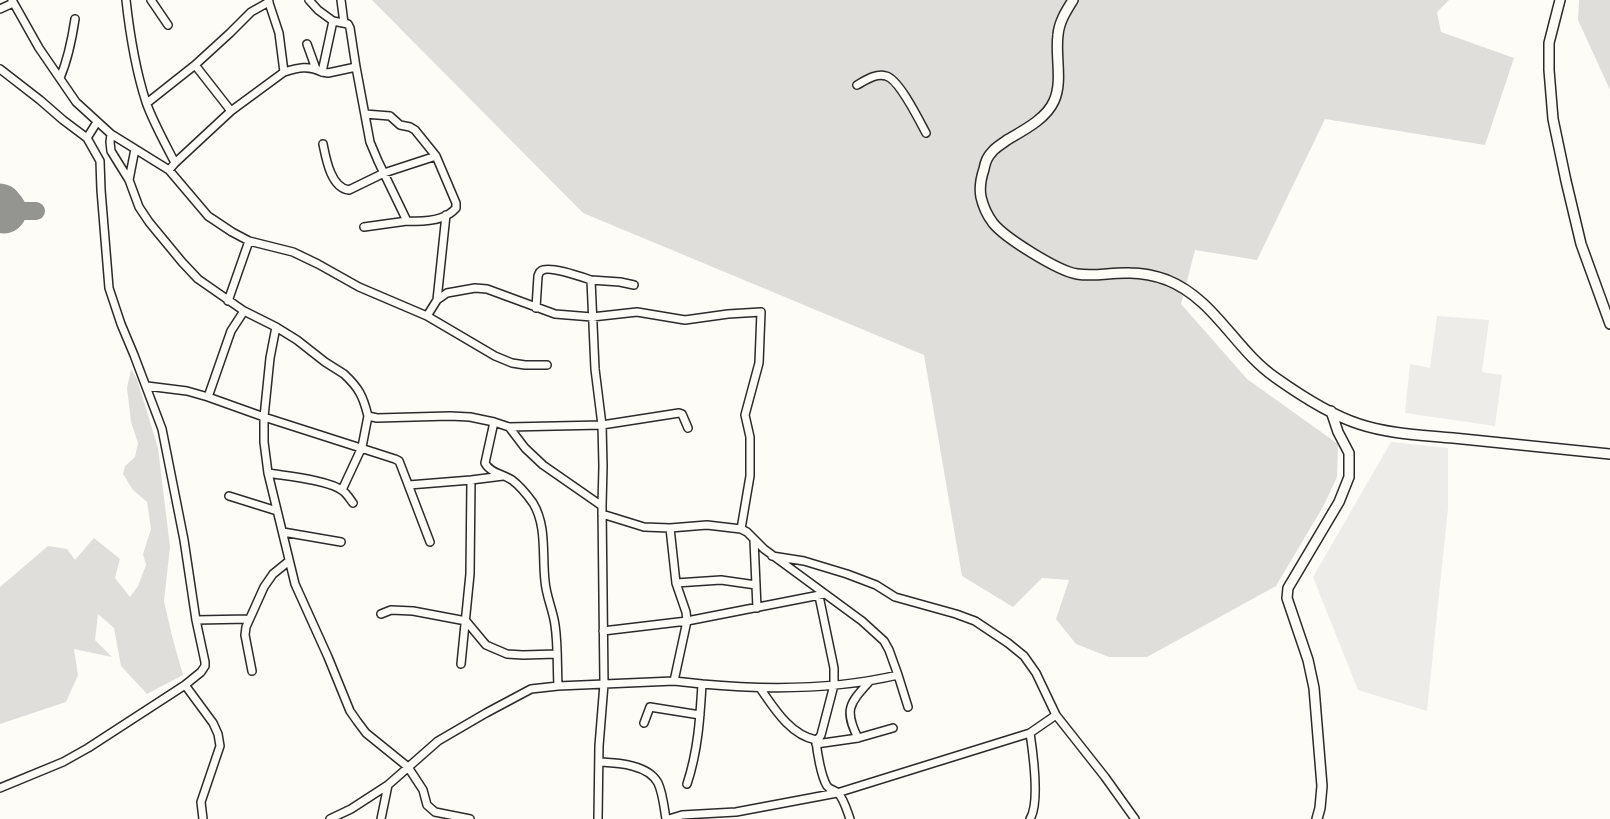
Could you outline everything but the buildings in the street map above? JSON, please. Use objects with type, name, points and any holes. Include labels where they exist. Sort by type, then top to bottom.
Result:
[{"type":"main road","points":[[1073,0],[1062,19],[1058,34],[1058,86],[1055,99],[1050,109],[992,151],[985,163],[980,183],[981,195],[987,213],[1002,232],[1051,265],[1063,270],[1076,274],[1090,275],[1130,273],[1150,276],[1166,280],[1188,291],[1203,302],[1238,342],[1273,377],[1331,411],[1359,424],[1395,432],[1610,454]]},
{"type":"main road","points":[[1560,0],[1549,43],[1549,70],[1553,119],[1581,244],[1610,324]]},
{"type":"main road","points":[[1317,819],[1320,808],[1322,786],[1314,688],[1308,660],[1294,624],[1287,598],[1288,588],[1339,502],[1349,477],[1349,453],[1338,432],[1331,411]]},
{"type":"street","points":[[126,0],[132,52],[147,103],[175,163]]},
{"type":"street","points":[[152,0],[168,25]]},
{"type":"street","points":[[309,0],[318,10],[333,21],[348,24],[350,28],[370,142],[407,221]]},
{"type":"street","points":[[341,0],[344,23]]},
{"type":"street","points":[[147,103],[195,65],[251,12],[268,1],[279,33],[284,72]]},
{"type":"street","points":[[0,9],[13,2],[39,48],[76,102],[111,134],[169,170],[208,216],[232,232],[249,241],[293,252],[359,287],[427,316],[495,356],[512,363],[524,365],[547,365]]},
{"type":"street","points":[[60,78],[73,36],[75,19]]},
{"type":"street","points":[[319,70],[333,21]]},
{"type":"street","points":[[307,44],[319,70]]},
{"type":"street","points":[[195,65],[231,111]]},
{"type":"street","points":[[169,170],[231,111],[284,72],[303,66],[328,72],[356,66]]},
{"type":"street","points":[[0,69],[40,100],[62,120],[87,138],[100,161],[101,197],[109,288],[121,324],[147,386],[164,436],[184,540],[196,620],[205,662],[205,666],[185,685],[88,748],[63,762],[0,788]]},
{"type":"street","points":[[857,85],[875,75],[885,75],[893,79],[911,105],[926,133]]},
{"type":"street","points":[[364,227],[407,221],[431,220],[452,212],[456,208],[456,203],[436,156],[414,130],[410,127],[400,125],[390,116],[365,114]]},
{"type":"street","points":[[87,138],[97,122]]},
{"type":"street","points":[[111,134],[111,151],[129,180],[139,207],[149,222],[198,279],[244,311],[276,327],[297,340],[325,362],[344,374],[353,382],[361,393],[368,416],[362,448],[342,490]]},
{"type":"street","points":[[323,144],[329,168],[343,190],[349,190],[384,173],[436,156]]},
{"type":"street","points":[[129,180],[135,149]]},
{"type":"street","points":[[437,300],[446,214]]},
{"type":"street","points":[[228,301],[249,241]]},
{"type":"street","points":[[536,308],[538,276],[542,270],[548,269],[591,280],[612,281],[634,285]]},
{"type":"street","points":[[591,280],[595,369],[602,425],[603,466],[602,514],[604,684],[599,762],[598,819]]},
{"type":"street","points":[[427,316],[437,300],[447,293],[475,288],[487,289],[555,314],[592,317],[637,312],[685,320],[728,314],[761,312],[758,362],[745,415],[750,437],[750,476],[741,529]]},
{"type":"street","points":[[208,397],[231,331],[244,311]]},
{"type":"street","points":[[276,327],[270,358],[264,417],[264,442],[268,473],[277,511],[289,561],[302,601],[357,721],[366,733],[408,768],[423,790],[427,805],[435,812],[470,819]]},
{"type":"street","points":[[147,386],[181,390],[208,397],[264,417],[386,455],[399,461],[430,542]]},
{"type":"street","points":[[368,416],[377,418],[450,416],[470,417],[509,427],[602,425],[679,413],[682,414],[688,428]]},
{"type":"street","points":[[494,422],[485,462],[487,467],[512,480],[532,502],[540,518],[542,527],[545,582],[555,626],[558,686]]},
{"type":"street","points":[[509,427],[525,448],[543,465],[602,506]]},
{"type":"street","points":[[268,473],[319,482],[342,490],[353,503]]},
{"type":"street","points":[[409,485],[503,476]]},
{"type":"street","points":[[462,664],[470,574],[471,480]]},
{"type":"street","points":[[229,496],[277,511]]},
{"type":"street","points":[[602,514],[644,527],[670,528],[707,525],[741,529],[747,532],[772,556],[822,595],[862,621],[884,641],[890,650],[908,707]]},
{"type":"street","points":[[670,528],[676,583],[686,612],[687,621],[674,681]]},
{"type":"street","points":[[283,532],[341,542]]},
{"type":"street","points":[[754,540],[757,608]]},
{"type":"street","points":[[772,556],[804,562],[847,574],[876,585],[894,596],[906,601],[937,608],[975,621],[1008,643],[1024,656],[1036,673],[1056,715],[1104,777],[1134,819]]},
{"type":"street","points":[[252,671],[245,635],[249,619],[264,587],[273,574],[289,561]]},
{"type":"street","points":[[676,583],[721,580],[756,585]]},
{"type":"street","points":[[603,631],[687,621],[822,595]]},
{"type":"street","points":[[822,595],[834,668],[834,685],[821,735],[816,742],[826,785],[829,789],[838,793],[844,803],[850,819]]},
{"type":"street","points":[[381,614],[390,610],[413,611],[466,621],[486,645],[507,654],[557,654]]},
{"type":"street","points":[[196,620],[249,619]]},
{"type":"street","points":[[330,819],[351,809],[388,785],[438,742],[486,713],[531,689],[558,686],[674,681],[760,688],[869,682],[898,676]]},
{"type":"street","points":[[858,738],[849,718],[850,709],[854,698],[869,682]]},
{"type":"street","points":[[687,784],[694,762],[702,684]]},
{"type":"street","points":[[185,685],[213,723],[218,734],[220,746],[201,802],[203,819]]},
{"type":"street","points":[[760,688],[785,722],[816,742],[858,738],[893,728]]},
{"type":"street","points":[[644,724],[650,708],[700,715]]},
{"type":"street","points":[[599,762],[628,764],[652,775],[662,793],[667,819],[682,815],[736,816],[838,793],[1030,733],[1056,715]]},
{"type":"street","points":[[1030,733],[1034,761],[1035,806],[1030,819]]},
{"type":"street","points":[[381,819],[388,785]]},
{"type":"shaded area","points":[[372,0],[1449,0],[1437,12],[1441,32],[1514,58],[1485,145],[1325,119],[1257,260],[1195,250],[1181,304],[1247,379],[1338,444],[1337,477],[1324,505],[1276,586],[1147,657],[1109,657],[1076,644],[1056,619],[1069,580],[1042,578],[1013,607],[962,576],[924,355],[583,213]]},
{"type":"shaded area","points":[[1579,0],[1610,0],[1610,90],[1578,20]]},
{"type":"shaded area","points":[[1437,316],[1489,320],[1482,372],[1502,375],[1495,426],[1405,413],[1410,364],[1430,368]]},
{"type":"shaded area","points":[[131,369],[137,379],[158,448],[170,547],[164,601],[183,675],[147,694],[121,666],[114,628],[98,614],[95,640],[112,657],[74,649],[78,675],[66,702],[0,724],[0,587],[48,546],[67,549],[75,560],[94,538],[120,559],[115,578],[130,597],[138,586],[146,565],[143,554],[151,529],[147,502],[133,490],[123,474],[125,466],[135,457],[138,443],[131,422],[127,388]]},
{"type":"shaded area","points":[[1391,442],[1448,448],[1448,508],[1427,711],[1358,690],[1313,577]]},
{"type":"taxiway","points":[[0,211],[36,211]]},
{"type":"runway","points":[[0,206],[4,211]]}]
